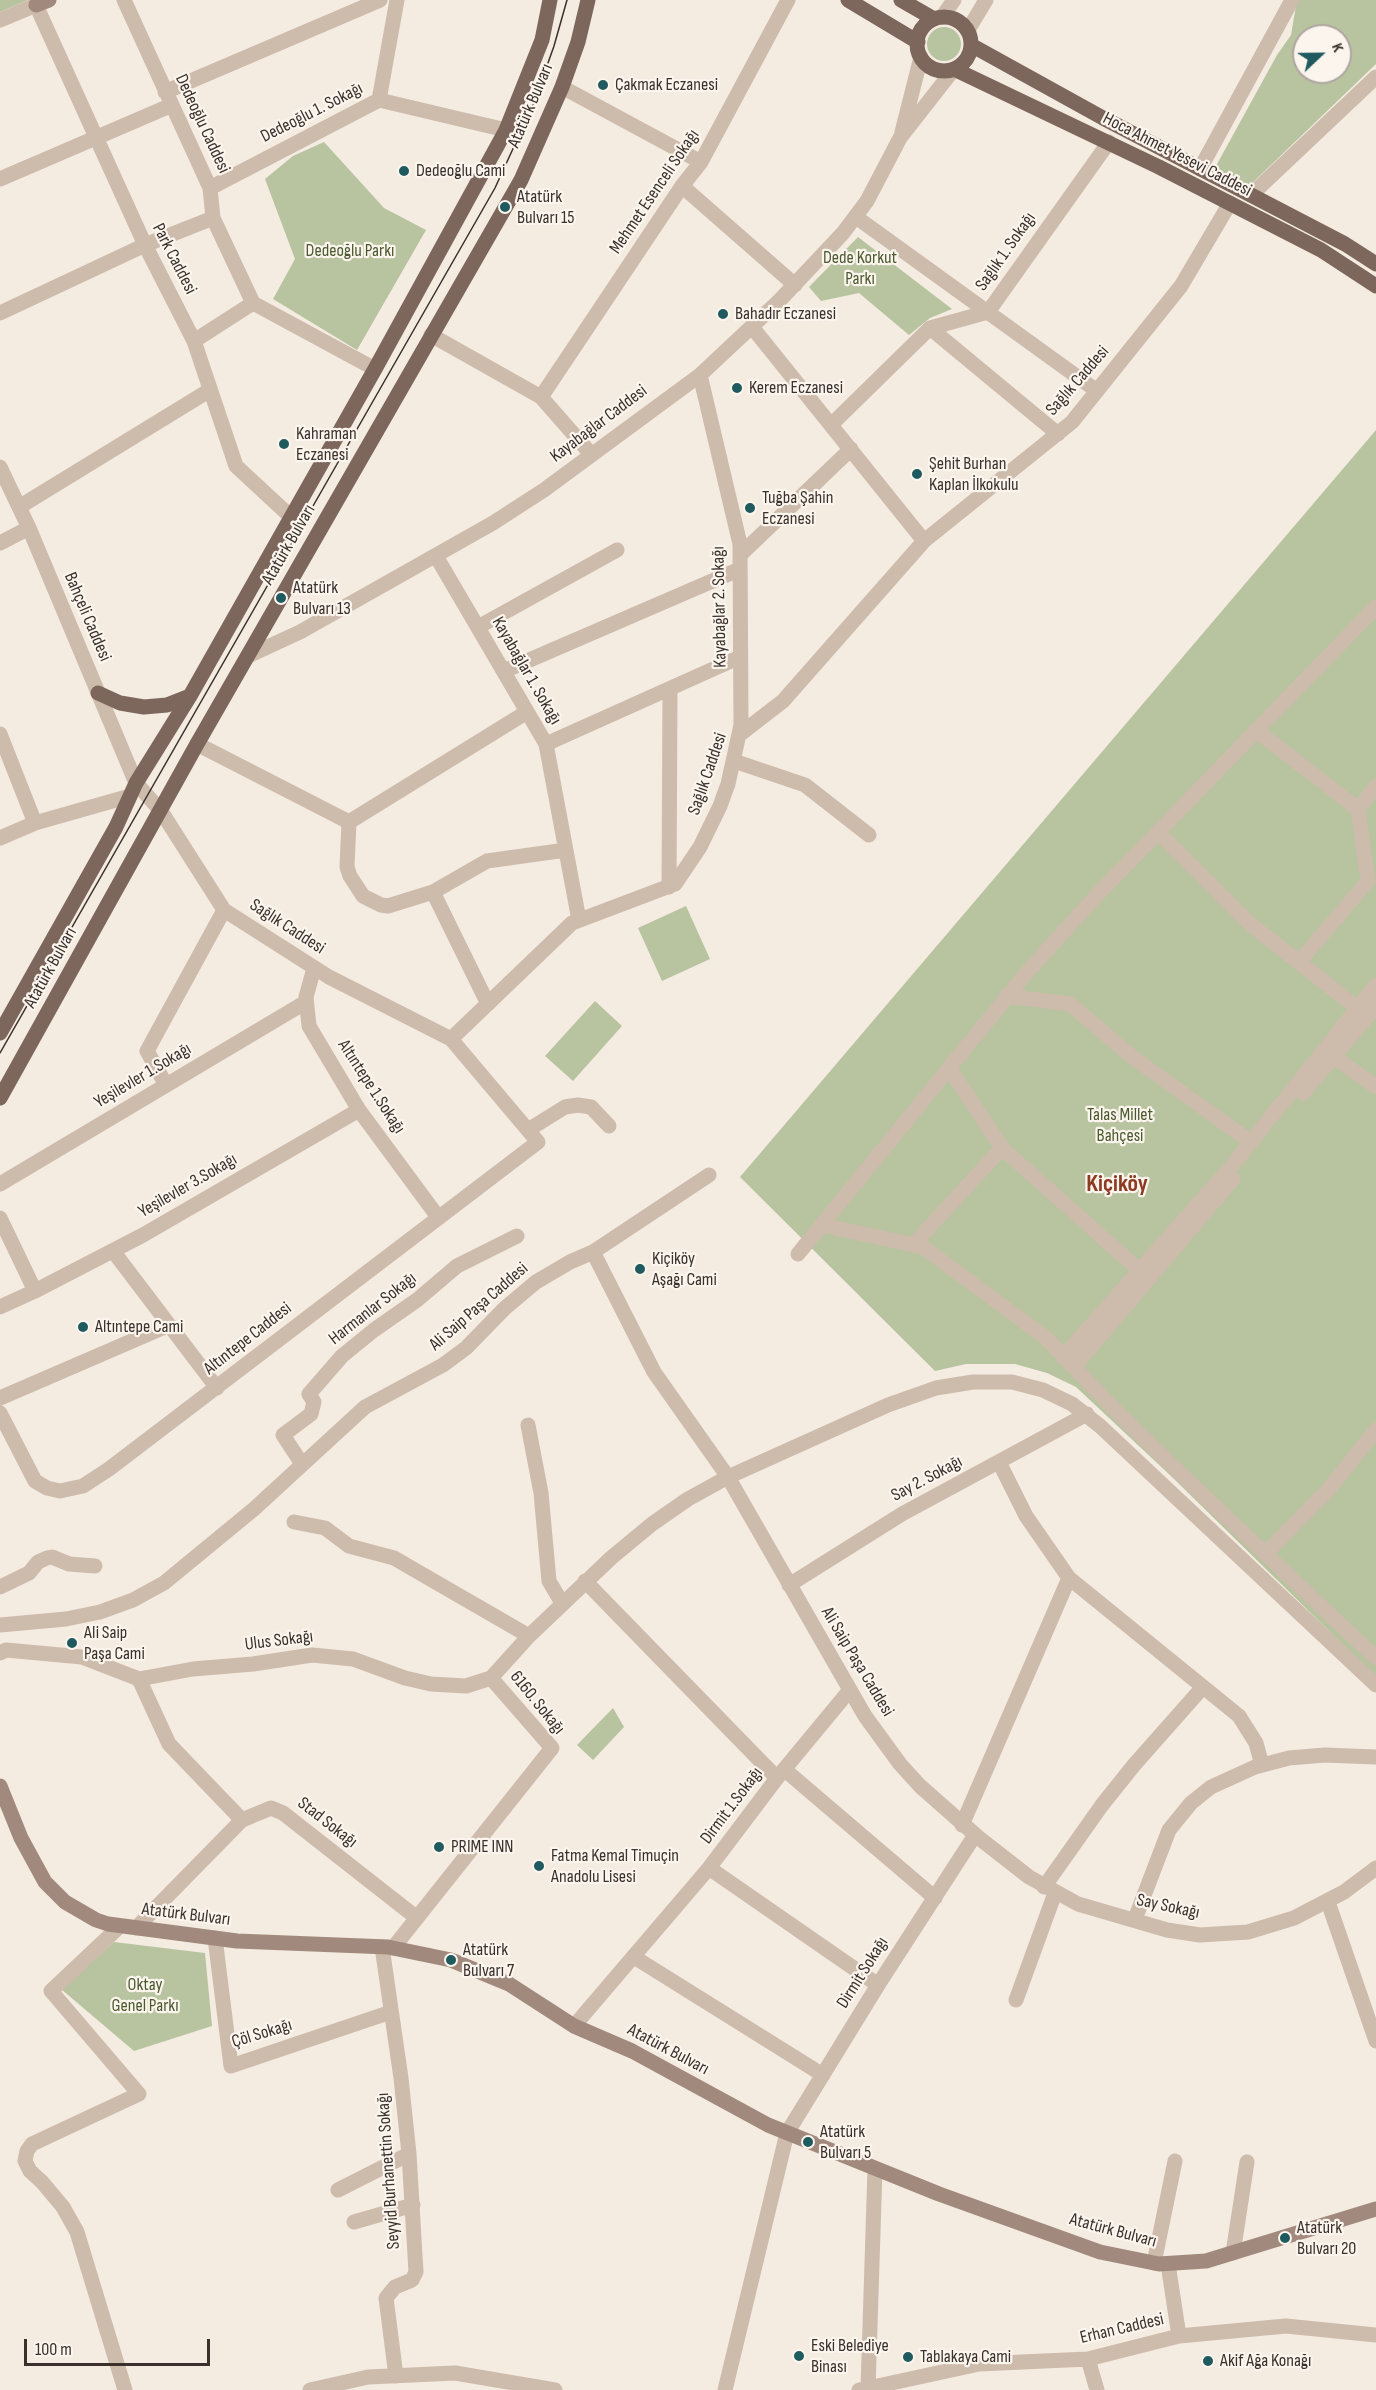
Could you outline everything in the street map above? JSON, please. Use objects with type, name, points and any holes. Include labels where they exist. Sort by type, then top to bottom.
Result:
[{"type":"main road","name":"Atatürk Bulvarı","points":[[0,1033],[116,826],[133,789],[190,696],[375,369],[506,130],[542,40],[550,0]]},
{"type":"main road","name":"Atatürk Bulvarı","points":[[0,1098],[197,744],[521,180],[562,87],[578,42],[588,0]]},
{"type":"main road","points":[[848,0],[920,50],[926,63],[939,70],[954,69],[966,59],[969,38],[957,20],[938,18],[901,0]]},
{"type":"main road","points":[[920,50],[923,28],[938,18]]},
{"type":"main road","name":"Hoca Ahmet Yesevi Caddesi","points":[[969,38],[1200,169],[1344,244],[1376,264]]},
{"type":"main road","name":"Hoca Ahmet Yesevi Caddesi","points":[[954,69],[1230,203],[1321,250],[1376,286]]},
{"type":"main road","points":[[98,693],[120,703],[144,707],[167,705],[190,696]]},
{"type":"main road","name":"Atatürk Bulvarı","points":[[0,1786],[21,1838],[45,1882],[65,1902],[86,1915],[108,1924],[215,1938],[291,1944],[387,1947],[430,1954],[490,1975],[527,1994],[574,2026],[632,2051],[768,2126],[972,2206],[1100,2252],[1161,2264],[1206,2261],[1376,2209]]},
{"type":"street","name":"Dedeoğlu Caddesi","points":[[124,0],[210,188],[213,218],[253,303]]},
{"type":"street","points":[[0,179],[96,137],[169,99],[380,0]]},
{"type":"street","points":[[379,100],[397,0]]},
{"type":"street","name":"Mehmet Esenceli Sokağı","points":[[541,398],[682,186],[701,162],[788,0]]},
{"type":"street","points":[[938,18],[954,0]]},
{"type":"street","points":[[969,38],[986,0]]},
{"type":"street","points":[[1200,169],[1292,0]]},
{"type":"street","points":[[0,20],[43,2]]},
{"type":"street","name":"Park Caddesi","points":[[43,2],[96,137],[144,245],[194,341],[236,466],[291,517]]},
{"type":"street","name":"Kayabağlar Caddesi","points":[[900,138],[920,50]]},
{"type":"street","name":"Kayabağlar Caddesi","points":[[248,656],[300,632],[516,509],[700,375],[795,285],[856,217],[876,185],[900,138],[954,69]]},
{"type":"street","points":[[1251,195],[1376,77]]},
{"type":"street","points":[[562,87],[701,162]]},
{"type":"street","name":"Dedeoğlu 1. Sokağı","points":[[210,188],[379,100],[506,130]]},
{"type":"street","name":"Sağlık 1. Sokağı","points":[[930,327],[988,312],[1108,142]]},
{"type":"street","points":[[682,186],[795,285]]},
{"type":"street","name":"Sağlık Caddesi","points":[[133,789],[161,811],[224,910],[314,968],[451,1039],[572,922],[675,884],[711,826],[728,784],[740,735],[783,701],[924,541],[1072,422],[1181,286],[1230,203]]},
{"type":"street","points":[[856,217],[1098,391]]},
{"type":"street","points":[[0,313],[144,245],[213,218]]},
{"type":"street","points":[[194,341],[253,303],[375,369]]},
{"type":"street","points":[[752,327],[924,541]]},
{"type":"street","points":[[831,425],[930,327],[1058,434]]},
{"type":"street","points":[[431,335],[541,398],[591,454]]},
{"type":"street","name":"Kayabağlar 2. Sokağı","points":[[700,375],[740,544],[740,735]]},
{"type":"street","points":[[19,507],[210,390]]},
{"type":"street","points":[[504,671],[740,562],[850,449]]},
{"type":"street","name":"Bahçeli Caddesi","points":[[0,467],[98,693],[133,789]]},
{"type":"street","points":[[0,543],[28,528]]},
{"type":"street","points":[[478,627],[617,550]]},
{"type":"street","name":"Kayabağlar 1. Sokağı","points":[[436,556],[546,744],[579,920]]},
{"type":"street","points":[[798,1254],[1006,996],[1083,909],[1376,607]]},
{"type":"street","points":[[546,744],[741,657]]},
{"type":"street","points":[[669,886],[670,688]]},
{"type":"street","points":[[349,822],[527,712]]},
{"type":"street","points":[[1257,731],[1358,809],[1368,882],[1299,962]]},
{"type":"street","points":[[0,734],[35,822]]},
{"type":"street","points":[[197,744],[349,822]]},
{"type":"street","points":[[734,761],[805,785],[869,835]]},
{"type":"street","points":[[1358,809],[1376,786]]},
{"type":"street","points":[[0,838],[35,822],[133,789]]},
{"type":"street","points":[[349,822],[347,867],[355,885],[367,899],[388,906],[433,892],[487,861],[566,850]]},
{"type":"street","points":[[1158,832],[1249,923],[1357,1008]]},
{"type":"street","points":[[433,892],[488,1004]]},
{"type":"street","points":[[166,1085],[147,1051],[224,910]]},
{"type":"street","name":"Altıntepe 1.Sokağı","points":[[314,968],[306,1002],[309,1026],[359,1110],[438,1217]]},
{"type":"street","points":[[1068,1362],[1139,1270],[1251,1142],[1376,984]]},
{"type":"street","points":[[1006,996],[1070,1004],[1131,1056],[1251,1142]]},
{"type":"street","name":"Yeşilevler 1.Sokağı","points":[[0,1184],[306,1002]]},
{"type":"street","points":[[1068,1362],[1200,1220],[1376,1006]]},
{"type":"street","points":[[451,1039],[533,1136]]},
{"type":"street","points":[[1333,1056],[1376,1087]]},
{"type":"street","points":[[949,1068],[1002,1148],[1139,1270]]},
{"type":"street","name":"Altıntepe Caddesi","points":[[0,1413],[35,1481],[53,1491],[68,1491],[97,1478],[438,1217],[565,1107],[578,1105],[591,1107],[609,1126]]},
{"type":"street","name":"Yeşilevler 3.Sokağı","points":[[0,1307],[113,1251],[359,1110]]},
{"type":"street","points":[[913,1245],[1002,1148]]},
{"type":"street","points":[[593,1252],[709,1175]]},
{"type":"street","points":[[0,1218],[35,1291]]},
{"type":"street","points":[[822,1225],[923,1247],[1046,1338],[1115,1410],[1376,1658]]},
{"type":"street","name":"Harmanlar Sokağı","points":[[302,1464],[283,1435],[311,1414],[314,1402],[309,1394],[342,1356],[458,1266],[517,1236]]},
{"type":"street","points":[[113,1251],[217,1388]]},
{"type":"street","name":"Ali Saip Paşa Caddesi","points":[[0,1625],[83,1616],[117,1606],[149,1592],[178,1573],[365,1407],[443,1365],[466,1348],[504,1308],[528,1288],[570,1262],[593,1252],[654,1372],[733,1475],[789,1585],[865,1716],[900,1764],[962,1825]]},
{"type":"street","points":[[0,1398],[169,1325]]},
{"type":"street","name":"6160. Sokağı","points":[[387,1947],[417,1918],[552,1748],[492,1678],[562,1603],[585,1581],[688,1498],[733,1475],[904,1398],[953,1384],[1002,1382],[1028,1385],[1057,1396],[1087,1414],[1376,1686]]},
{"type":"street","name":"Say 2. Sokağı","points":[[789,1585],[902,1514],[1087,1414]]},
{"type":"street","points":[[528,1425],[541,1493],[549,1581],[562,1603]]},
{"type":"street","points":[[1265,1554],[1328,1490],[1376,1430]]},
{"type":"street","points":[[999,1462],[1026,1516],[1069,1578],[1246,1724],[1256,1743],[1262,1765]]},
{"type":"street","points":[[294,1522],[325,1528],[349,1546],[394,1558],[529,1636]]},
{"type":"street","points":[[0,1587],[29,1573],[38,1562],[47,1558],[52,1557],[69,1564],[94,1566]]},
{"type":"street","points":[[962,1825],[1069,1578]]},
{"type":"street","points":[[585,1581],[781,1774],[935,1898]]},
{"type":"street","points":[[0,1653],[6,1650],[82,1657],[139,1679],[169,1744],[242,1821]]},
{"type":"street","name":"Ulus Sokağı","points":[[139,1679],[193,1669],[253,1664],[312,1655],[353,1659],[405,1678],[431,1684],[466,1686],[492,1678]]},
{"type":"street","points":[[1016,2000],[1050,1890],[1128,1773],[1203,1687]]},
{"type":"street","name":"Dirmit 1.Sokağı","points":[[574,2026],[709,1868],[781,1774],[849,1691]]},
{"type":"street","points":[[1135,1919],[1169,1830],[1191,1803],[1211,1788],[1238,1773],[1289,1758],[1316,1755],[1376,1757]]},
{"type":"street","name":"Stad Sokağı","points":[[136,1928],[242,1821],[267,1809],[279,1810],[417,1918]]},
{"type":"street","name":"Say Sokağı","points":[[962,1825],[1050,1890],[1096,1910],[1184,1933],[1233,1934],[1277,1925],[1328,1902],[1376,1868]]},
{"type":"street","name":"Dirmit Sokağı","points":[[725,2390],[787,2133],[878,1984],[975,1834]]},
{"type":"street","points":[[574,2026],[709,1868],[878,1984]]},
{"type":"street","points":[[1328,1902],[1376,2041]]},
{"type":"street","points":[[120,1926],[51,1991],[140,2094],[33,2144],[27,2151],[25,2161],[30,2171],[63,2207],[77,2232],[125,2390]]},
{"type":"street","name":"Çöl Sokağı","points":[[215,1938],[231,2066],[391,2012]]},
{"type":"street","name":"Seyyid Burhanettin Sokağı","points":[[387,1947],[391,2012],[409,2154],[415,2275],[410,2281],[391,2290],[385,2302],[396,2376]]},
{"type":"street","points":[[634,1957],[823,2075]]},
{"type":"street","points":[[338,2190],[409,2154]]},
{"type":"street","points":[[1175,2161],[1161,2264],[1179,2336]]},
{"type":"street","points":[[1233,2253],[1247,2163]]},
{"type":"street","points":[[864,2390],[875,2169]]},
{"type":"street","points":[[354,2222],[412,2205]]},
{"type":"street","name":"Erhan Caddesi","points":[[864,2390],[885,2388],[979,2364],[1088,2359],[1179,2336],[1286,2326],[1376,2336]]},
{"type":"street","points":[[1088,2359],[1097,2390]]},
{"type":"street","points":[[310,2390],[368,2377],[455,2373],[555,2390]]},
{"type":"street","points":[[351,2390],[368,2377]]},
{"type":"green space","points":[[0,0],[28,0],[0,12]]},
{"type":"green space","points":[[1297,0],[1376,0],[1376,64],[1246,189],[1211,175],[1277,55],[1291,35],[1292,29],[1292,84],[1352,84],[1352,24],[1293,24]]},
{"type":"green space","points":[[944,27],[956,32],[961,44],[956,56],[944,61],[932,56],[927,44],[932,32]]},
{"type":"green space","name":"Dedeoğlu Parkı","points":[[324,142],[384,208],[426,230],[357,350],[273,299],[295,259],[265,179],[293,156]]},
{"type":"green space","name":"Dede Korkut Parkı","points":[[858,237],[952,309],[930,318],[909,335],[859,293],[821,301],[809,287]]},
{"type":"green space","name":"Talas Millet Bahçesi","points":[[1376,430],[1376,1677],[1172,1477],[1076,1387],[1047,1373],[1015,1364],[966,1364],[935,1371],[740,1177]]},
{"type":"green space","points":[[686,906],[710,959],[662,981],[638,928]]},
{"type":"green space","points":[[595,1001],[622,1026],[573,1081],[545,1056]]},
{"type":"green space","points":[[613,1708],[624,1727],[593,1760],[577,1745]]},
{"type":"green space","name":"Oktay Genel Parkı","points":[[114,1942],[205,1953],[212,2026],[134,2051],[61,1989]]},
{"type":"tram line","points":[[0,1053],[495,188],[533,105],[554,46],[567,0]]},
{"type":"place","name":"Çakmak Eczanesi","points":[[603,85]]},
{"type":"place","name":"Dedeoğlu Cami","points":[[404,171]]},
{"type":"place","name":"Atatürk Bulvarı 15","points":[[505,207]]},
{"type":"place","name":"Bahadır Eczanesi","points":[[723,314]]},
{"type":"place","name":"Kerem Eczanesi","points":[[737,388]]},
{"type":"place","name":"Kahraman Eczanesi","points":[[284,444]]},
{"type":"place","name":"Şehit Burhan Kaplan İlkokulu","points":[[917,474]]},
{"type":"place","name":"Tuğba Şahin Eczanesi","points":[[750,508]]},
{"type":"place","name":"Atatürk Bulvarı 13","points":[[281,598]]},
{"type":"place","name":"Kiçiköy Aşağı Cami","points":[[640,1269]]},
{"type":"place","name":"Altıntepe Cami","points":[[83,1327]]},
{"type":"place","name":"Ali Saip Paşa Cami","points":[[72,1643]]},
{"type":"place","name":"PRIME INN","points":[[439,1847]]},
{"type":"place","name":"Fatma Kemal Timuçin Anadolu Lisesi","points":[[539,1866]]},
{"type":"place","name":"Atatürk Bulvarı 7","points":[[451,1960]]},
{"type":"place","name":"Atatürk Bulvarı 5","points":[[808,2142]]},
{"type":"place","name":"Atatürk Bulvarı 20","points":[[1285,2238]]},
{"type":"place","name":"Eski Belediye Binası","points":[[799,2356]]},
{"type":"place","name":"Tablakaya Cami","points":[[908,2357]]},
{"type":"place","name":"Akif Ağa Konağı","points":[[1208,2361]]},
{"type":"district","name":"Kiçiköy","points":[[1117,1185]]}]
